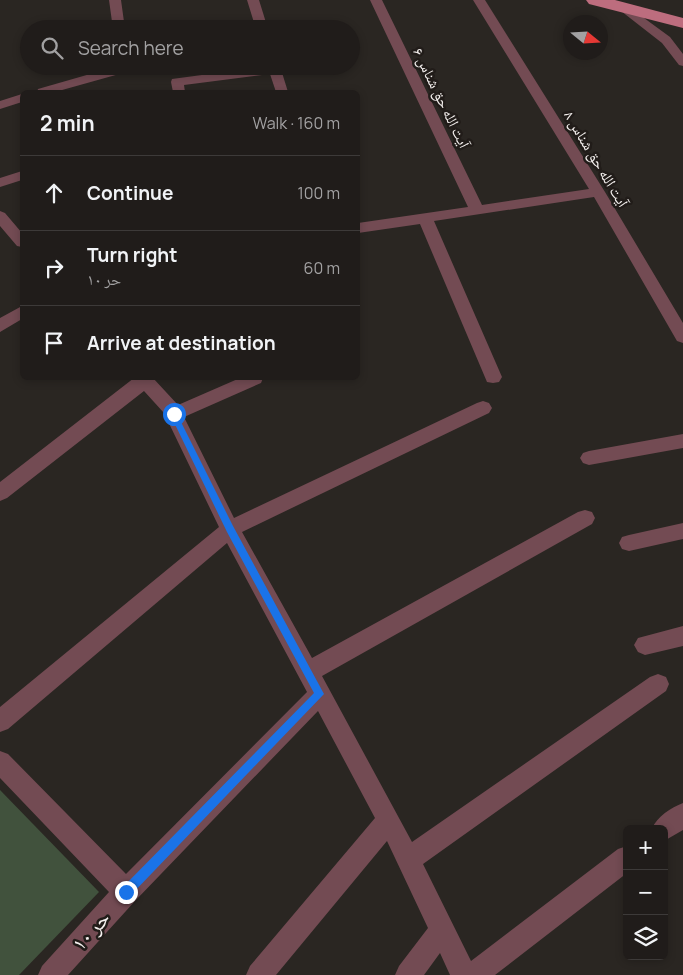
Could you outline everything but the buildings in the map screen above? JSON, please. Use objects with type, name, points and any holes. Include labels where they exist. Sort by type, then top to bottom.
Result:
[{"type":"main road","points":[[595,0],[683,23]]},
{"type":"street","points":[[115,0],[118,20]]},
{"type":"street","points":[[253,0],[259,20]]},
{"type":"street","name":"آیت الله حق شناس ۶","points":[[376,0],[477,210]]},
{"type":"street","name":"آیت الله حق شناس ۸","points":[[479,0],[598,192],[683,336]]},
{"type":"street","points":[[625,9],[666,40],[683,62]]},
{"type":"street","points":[[49,90],[102,75]]},
{"type":"street","points":[[178,87],[239,75]]},
{"type":"street","points":[[276,75],[281,90]]},
{"type":"street","points":[[0,105],[20,99]]},
{"type":"street","points":[[0,183],[20,176]]},
{"type":"street","points":[[360,228],[598,192]]},
{"type":"street","points":[[0,216],[20,240]]},
{"type":"street","points":[[425,218],[493,377]]},
{"type":"street","points":[[0,326],[20,313]]},
{"type":"street","points":[[0,493],[144,380]]},
{"type":"street","points":[[146,380],[174,414],[230,529],[389,820],[464,975]]},
{"type":"street","points":[[174,414],[250,380]]},
{"type":"street","points":[[0,721],[230,529],[483,408]]},
{"type":"street","points":[[589,458],[683,441]]},
{"type":"street","points":[[308,672],[585,518]]},
{"type":"street","points":[[629,543],[683,531]]},
{"type":"street","points":[[645,645],[683,636]]},
{"type":"street","points":[[408,860],[658,684]]},
{"type":"street","name":"حر ۱۰","points":[[51,975],[126,892],[320,694]]},
{"type":"street","points":[[0,762],[126,892]]},
{"type":"street","points":[[668,826],[683,814]]},
{"type":"street","points":[[259,975],[389,820]]},
{"type":"street","points":[[474,975],[623,861]]},
{"type":"street","points":[[408,975],[442,930]]},
{"type":"green space","points":[[0,790],[99,892],[19,975],[0,975]]},
{"type":"route","points":[[126,892],[320,694],[230,529],[174,414]]}]
